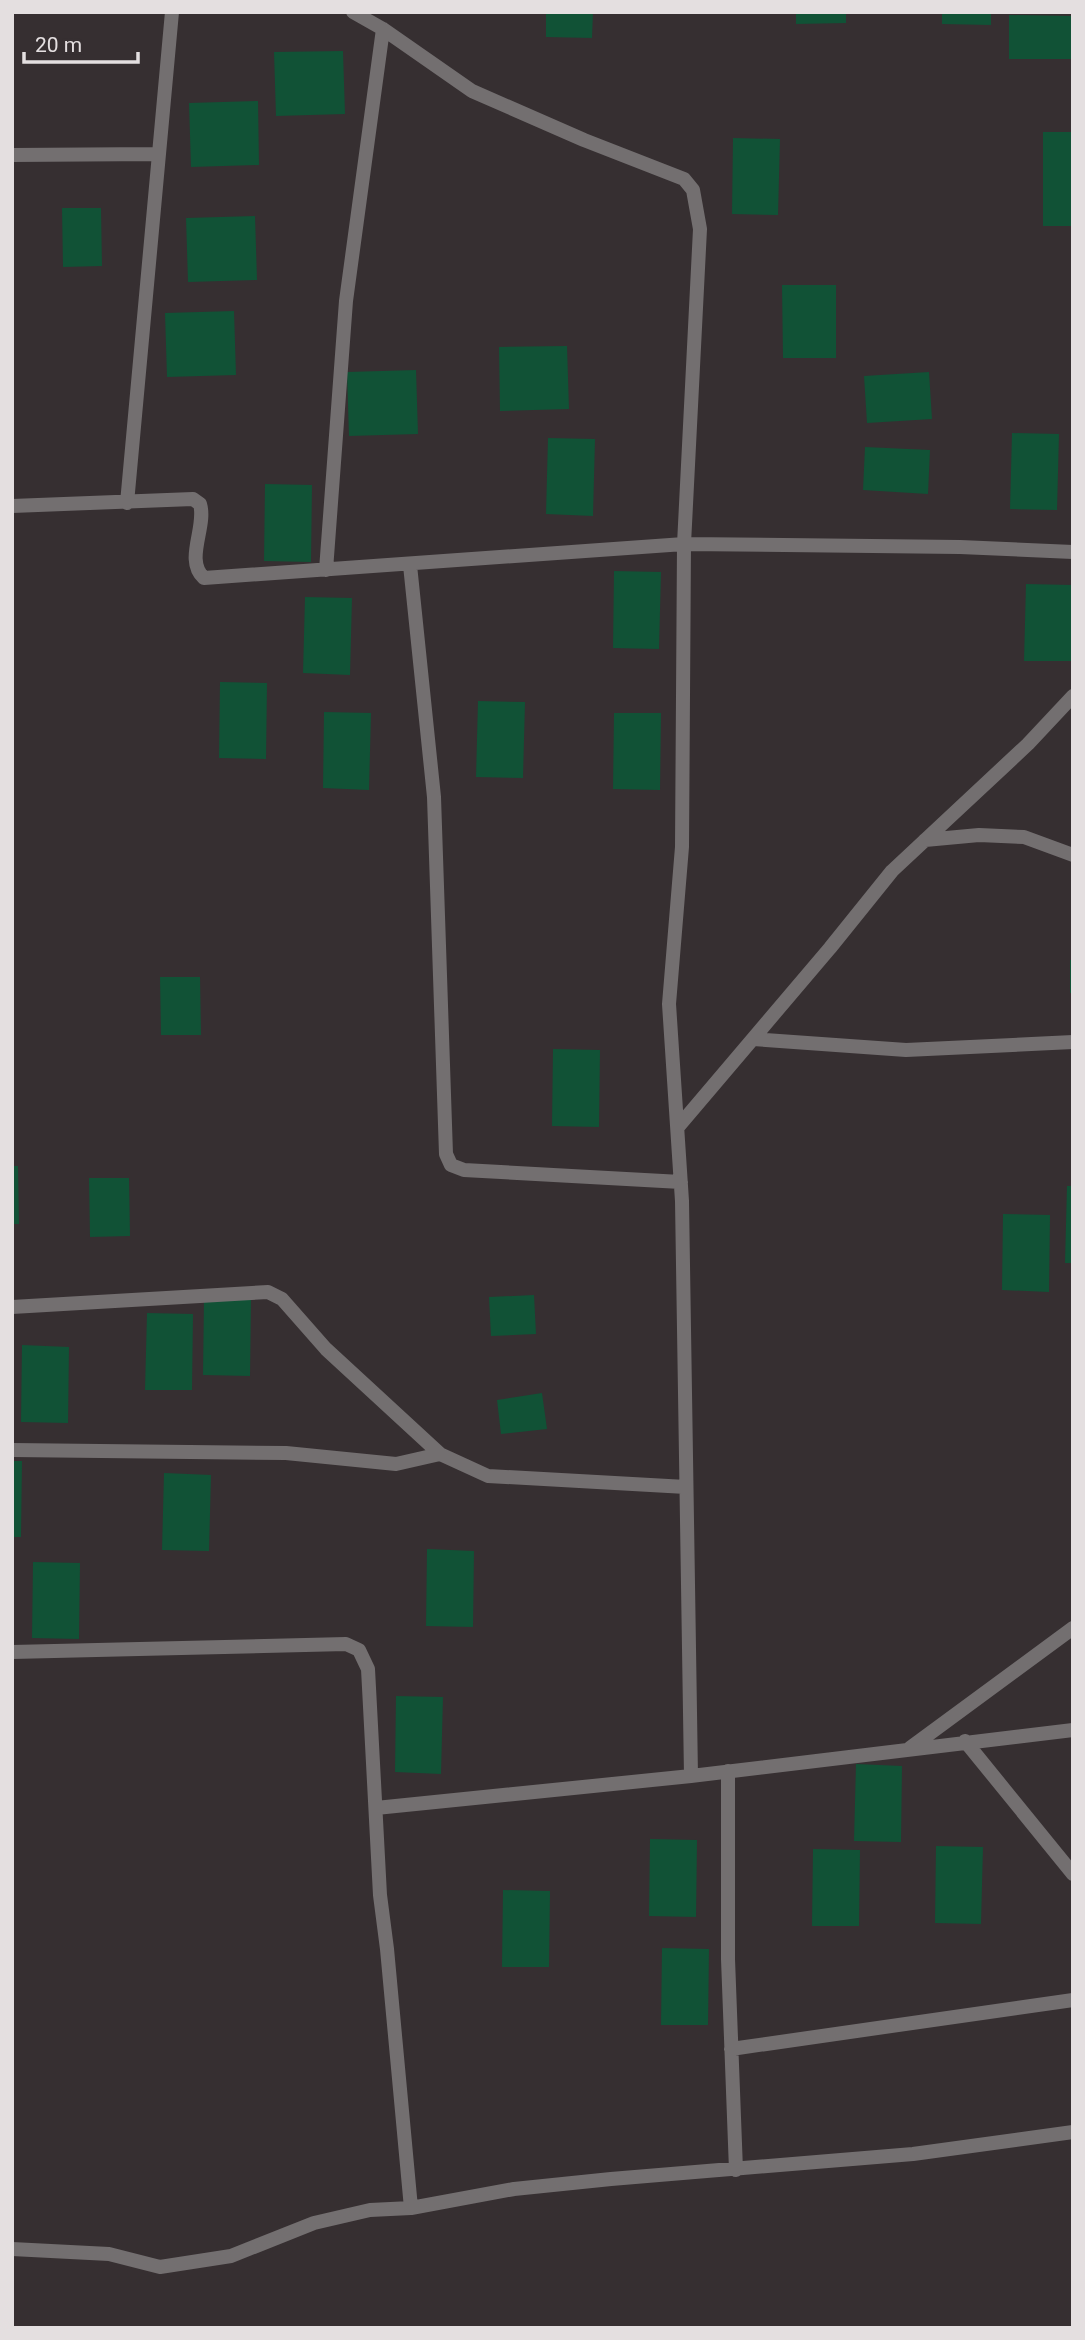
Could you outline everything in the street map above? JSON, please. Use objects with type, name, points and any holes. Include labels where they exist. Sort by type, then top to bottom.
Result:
[{"type":"street","points":[[127,503],[172,12]]},
{"type":"street","points":[[353,12],[383,29],[472,91],[584,140],[684,179],[694,190],[700,229],[684,544],[682,847],[669,1003],[681,1182],[691,1776]]},
{"type":"street","points":[[326,570],[346,301],[383,29]]},
{"type":"street","points":[[12,155],[158,154]]},
{"type":"street","points":[[12,506],[193,499],[200,504],[203,513],[195,562],[197,572],[204,578],[684,544],[960,547],[1073,552]]},
{"type":"street","points":[[410,565],[434,797],[446,1154],[451,1165],[464,1170],[681,1182]]},
{"type":"street","points":[[678,1127],[892,871],[1028,744],[1073,696]]},
{"type":"street","points":[[925,840],[979,835],[1024,837],[1073,855]]},
{"type":"street","points":[[753,1039],[905,1050],[1073,1042]]},
{"type":"street","points":[[12,1307],[268,1292],[282,1299],[326,1349],[440,1454],[488,1476],[686,1487]]},
{"type":"street","points":[[12,1450],[286,1453],[396,1464],[440,1454]]},
{"type":"street","points":[[909,1748],[1073,1628]]},
{"type":"street","points":[[12,1652],[346,1644],[359,1650],[368,1668],[380,1895],[411,2208]]},
{"type":"street","points":[[376,1808],[691,1776],[1073,1730]]},
{"type":"street","points":[[965,1741],[1073,1874]]},
{"type":"street","points":[[728,1771],[728,1959],[736,2170]]},
{"type":"street","points":[[731,2049],[1073,2000]]},
{"type":"street","points":[[12,2249],[109,2254],[160,2267],[231,2256],[314,2223],[370,2210],[411,2208],[514,2189],[913,2154],[1073,2132]]},
{"type":"building","points":[[546,12],[593,12],[592,38],[546,37]]},
{"type":"building","points":[[796,12],[846,12],[846,23],[796,24]]},
{"type":"building","points":[[942,12],[991,12],[991,25],[942,24]]},
{"type":"building","points":[[1009,15],[1073,16],[1073,59],[1009,59]]},
{"type":"building","points":[[343,51],[345,114],[276,116],[274,52]]},
{"type":"building","points":[[258,101],[259,165],[191,167],[189,103]]},
{"type":"building","points":[[1043,132],[1073,132],[1073,226],[1043,226]]},
{"type":"building","points":[[733,138],[780,139],[778,215],[732,214]]},
{"type":"building","points":[[62,208],[101,208],[102,266],[63,267]]},
{"type":"building","points":[[255,216],[257,280],[188,282],[186,218]]},
{"type":"building","points":[[782,285],[836,285],[836,358],[783,358]]},
{"type":"building","points":[[234,311],[236,375],[167,377],[165,313]]},
{"type":"building","points":[[567,346],[569,409],[500,411],[499,347]]},
{"type":"building","points":[[416,370],[418,434],[349,436],[347,372]]},
{"type":"building","points":[[929,372],[932,419],[867,423],[864,376]]},
{"type":"building","points":[[1012,433],[1059,434],[1057,510],[1010,509]]},
{"type":"building","points":[[548,438],[595,439],[593,516],[546,514]]},
{"type":"building","points":[[865,447],[930,450],[928,494],[863,490]]},
{"type":"building","points":[[265,484],[312,485],[311,562],[264,561]]},
{"type":"building","points":[[614,571],[661,572],[659,649],[613,648]]},
{"type":"building","points":[[1026,584],[1072,585],[1071,661],[1024,661]]},
{"type":"building","points":[[305,597],[352,598],[350,675],[303,673]]},
{"type":"building","points":[[220,682],[267,683],[266,759],[219,758]]},
{"type":"building","points":[[478,701],[525,702],[523,778],[476,777]]},
{"type":"building","points":[[324,712],[371,713],[369,790],[323,788]]},
{"type":"building","points":[[614,713],[661,713],[660,790],[613,789]]},
{"type":"building","points":[[1070,960],[1073,960],[1073,993],[1070,993]]},
{"type":"building","points":[[160,977],[200,977],[201,1035],[161,1035]]},
{"type":"building","points":[[553,1049],[600,1050],[599,1127],[552,1126]]},
{"type":"building","points":[[12,1166],[18,1166],[19,1224],[12,1224]]},
{"type":"building","points":[[89,1178],[129,1178],[130,1236],[90,1237]]},
{"type":"building","points":[[1067,1186],[1073,1186],[1073,1263],[1065,1263]]},
{"type":"building","points":[[1003,1214],[1050,1215],[1049,1292],[1002,1290]]},
{"type":"building","points":[[534,1295],[536,1334],[491,1336],[489,1297]]},
{"type":"building","points":[[204,1298],[251,1300],[250,1376],[203,1375]]},
{"type":"building","points":[[147,1313],[193,1314],[192,1390],[145,1390]]},
{"type":"building","points":[[22,1345],[69,1347],[68,1423],[21,1422]]},
{"type":"building","points":[[542,1393],[547,1429],[501,1434],[497,1400]]},
{"type":"building","points":[[12,1461],[22,1461],[21,1537],[12,1537]]},
{"type":"building","points":[[164,1473],[211,1475],[209,1551],[162,1550]]},
{"type":"building","points":[[427,1549],[474,1551],[473,1627],[426,1626]]},
{"type":"building","points":[[33,1562],[80,1563],[79,1639],[32,1638]]},
{"type":"building","points":[[396,1696],[443,1697],[441,1774],[395,1772]]},
{"type":"building","points":[[856,1764],[902,1766],[901,1842],[854,1841]]},
{"type":"building","points":[[650,1839],[697,1840],[696,1917],[649,1916]]},
{"type":"building","points":[[936,1846],[983,1847],[981,1924],[935,1923]]},
{"type":"building","points":[[813,1849],[860,1850],[859,1926],[812,1926]]},
{"type":"building","points":[[503,1890],[550,1891],[549,1967],[502,1967]]},
{"type":"building","points":[[662,1948],[709,1949],[708,2025],[661,2025]]}]
